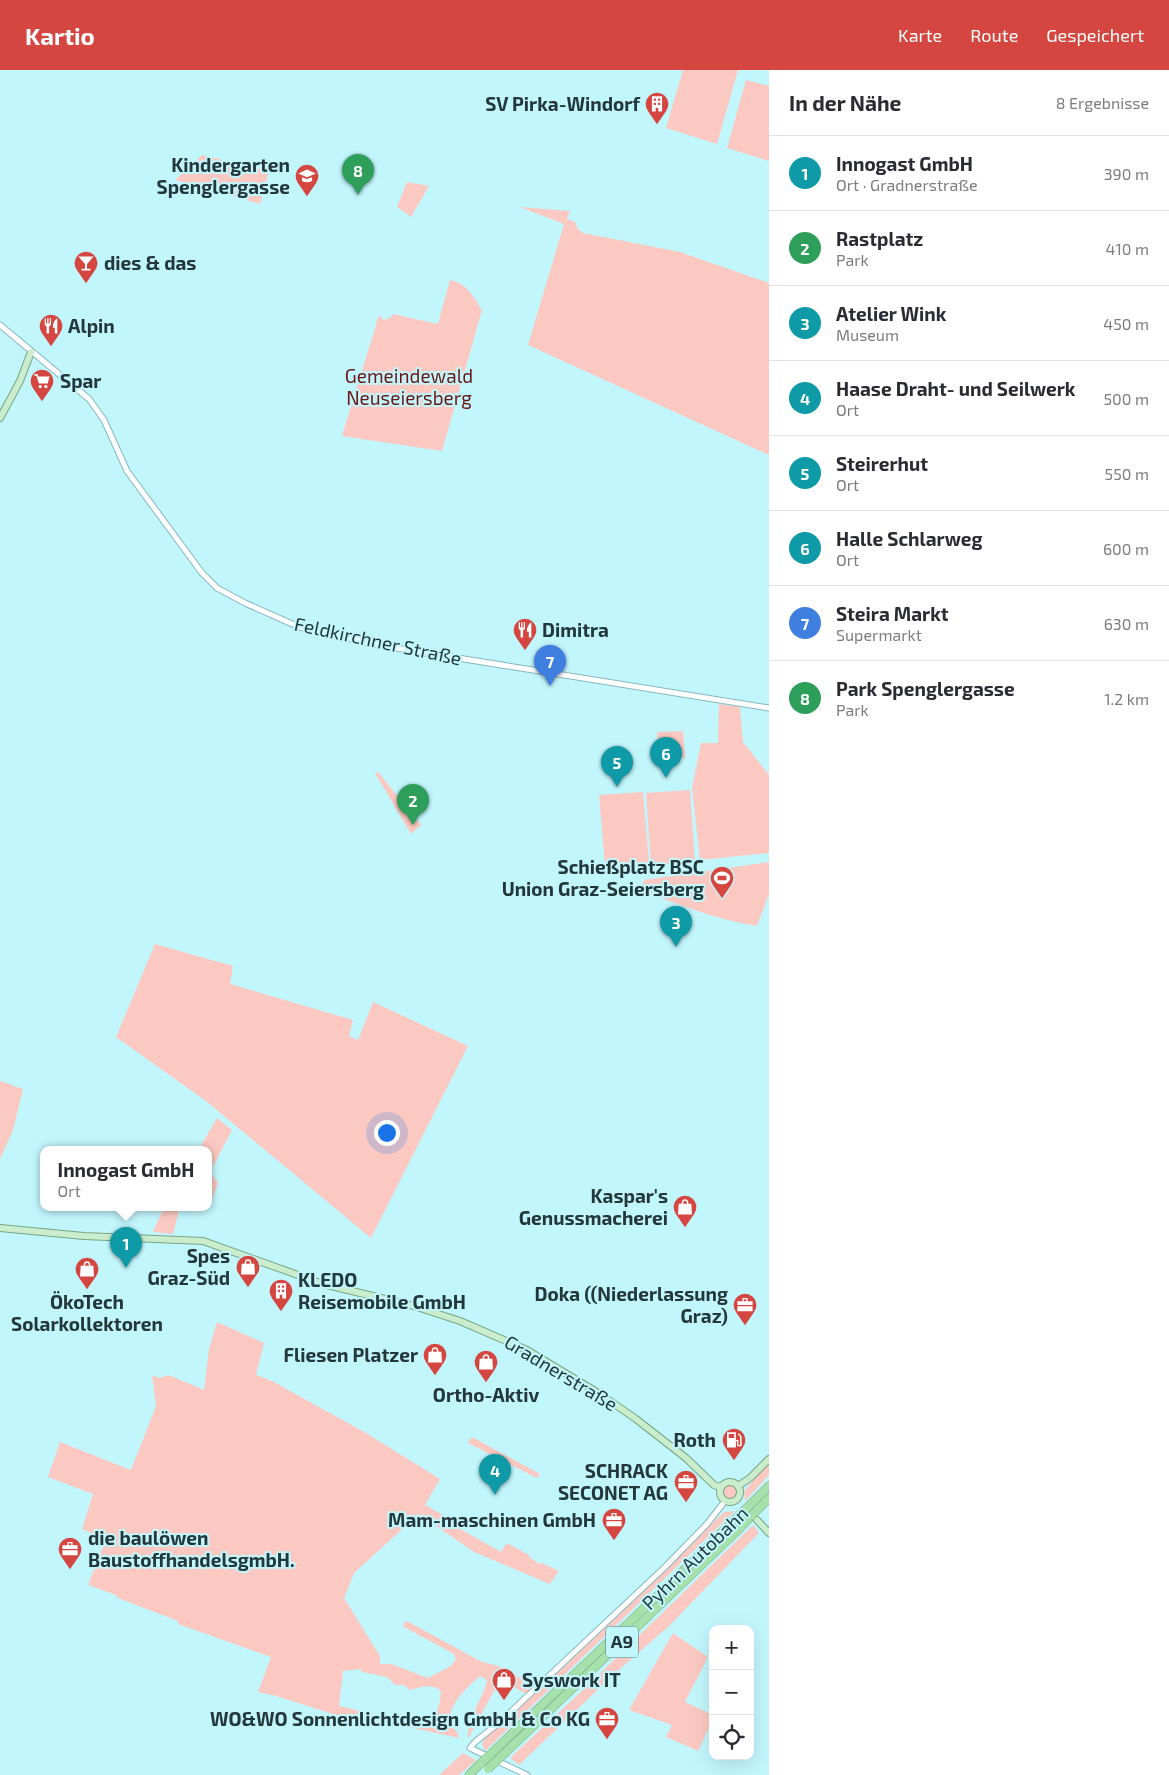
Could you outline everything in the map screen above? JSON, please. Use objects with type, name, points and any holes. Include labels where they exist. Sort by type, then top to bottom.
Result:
[{"type":"highway","name":"Pyhrn Autobahn","points":[[469,1775],[678,1576],[769,1486]]},
{"type":"highway","name":"Pyhrn Autobahn","points":[[482,1775],[769,1498]]},
{"type":"main road","points":[[0,418],[20,381],[31,352]]},
{"type":"main road","name":"Gradnerstraße","points":[[0,1228],[84,1236],[203,1241],[323,1284],[414,1306],[460,1321],[527,1350],[600,1394],[636,1418],[686,1458],[714,1485],[721,1487]]},
{"type":"main road","points":[[738,1486],[750,1478],[769,1459]]},
{"type":"main road","points":[[729,1482],[738,1486],[739,1502],[725,1501],[720,1493],[724,1483],[729,1482]]},
{"type":"main road","points":[[757,1520],[769,1533]]},
{"type":"street","name":"Feldkirchner Straße","points":[[0,325],[89,399],[104,420],[127,471],[202,573],[217,588],[245,603],[299,627],[383,646],[769,708]]},
{"type":"street","points":[[527,1775],[470,1748],[665,1567],[708,1524],[725,1501]]},
{"type":"green space","points":[[683,70],[738,70],[717,144],[666,128]]},
{"type":"green space","points":[[746,80],[769,86],[769,161],[727,148]]},
{"type":"green space","points":[[202,155],[269,171],[260,204],[175,180]]},
{"type":"green space","points":[[407,182],[429,186],[411,217],[397,207]]},
{"type":"green space","points":[[520,207],[570,211],[567,219],[575,222],[578,229],[583,233],[680,252],[769,283],[769,455],[528,345],[564,224]]},
{"type":"green space","name":"Gemeindewald Neuseiersberg","points":[[450,280],[465,287],[482,310],[442,451],[342,436],[379,315],[383,320],[390,318],[393,314],[438,324]]},
{"type":"green space","points":[[719,704],[740,707],[743,742],[769,775],[769,853],[700,860],[692,788],[701,743],[718,743]]},
{"type":"green space","points":[[683,731],[685,758],[658,759],[657,732]]},
{"type":"green space","points":[[378,772],[421,825],[411,834],[375,773]]},
{"type":"green space","points":[[690,790],[695,862],[651,865],[646,793]]},
{"type":"green space","points":[[643,792],[649,863],[605,866],[599,795]]},
{"type":"green space","name":"Schießplatz BSC Union Graz-Seiersberg","points":[[769,862],[769,894],[757,926],[712,916],[640,890],[644,880]]},
{"type":"green space","points":[[155,944],[233,966],[230,984],[353,1020],[349,1036],[358,1040],[373,1002],[468,1046],[371,1238],[206,1101],[116,1037]]},
{"type":"green space","points":[[0,1081],[23,1089],[13,1130],[0,1159]]},
{"type":"green space","points":[[217,1118],[232,1130],[212,1168],[212,1146],[201,1146]]},
{"type":"green space","points":[[212,1175],[218,1183],[212,1199]]},
{"type":"green space","points":[[162,1211],[179,1211],[173,1234],[153,1232]]},
{"type":"green space","points":[[217,1322],[264,1343],[256,1375],[272,1381],[366,1433],[440,1479],[425,1505],[445,1516],[444,1520],[501,1552],[505,1545],[509,1544],[529,1555],[529,1557],[540,1564],[542,1563],[559,1571],[550,1584],[474,1552],[419,1514],[354,1573],[344,1598],[380,1656],[380,1664],[391,1664],[428,1678],[451,1666],[456,1659],[454,1654],[404,1627],[403,1624],[407,1621],[480,1661],[505,1668],[534,1687],[527,1694],[500,1680],[468,1739],[472,1717],[487,1680],[480,1676],[455,1702],[449,1716],[447,1724],[457,1731],[459,1738],[409,1727],[410,1718],[434,1722],[441,1691],[430,1686],[410,1690],[404,1685],[395,1685],[387,1677],[362,1672],[361,1669],[343,1671],[339,1706],[404,1721],[402,1725],[373,1720],[355,1721],[258,1692],[271,1657],[178,1624],[178,1621],[88,1585],[106,1539],[82,1529],[93,1494],[48,1477],[60,1442],[131,1470],[156,1406],[152,1375],[159,1378],[169,1375],[204,1390],[209,1349]]},
{"type":"green space","points":[[471,1438],[540,1474],[537,1478],[468,1443]]},
{"type":"green space","points":[[769,1463],[769,1475],[745,1501],[744,1491]]},
{"type":"green space","points":[[730,1484],[738,1492],[730,1500],[722,1492]]},
{"type":"green space","points":[[735,1511],[485,1751],[482,1744],[485,1738],[558,1672],[724,1512]]},
{"type":"green space","points":[[753,1525],[759,1533],[669,1626],[613,1675],[519,1765],[510,1758],[584,1689]]},
{"type":"green space","points":[[673,1633],[708,1657],[685,1702],[709,1713],[709,1728],[698,1751],[666,1737],[672,1725],[629,1710]]},
{"type":"green space","points":[[463,1753],[476,1760],[459,1775],[439,1775]]},
{"type":"place","name":"SV Pirka-Windorf","points":[[657,125]]},
{"type":"place","name":"Park Spenglergasse","points":[[358,195]]},
{"type":"place","name":"Kindergarten Spenglergasse","points":[[307,197]]},
{"type":"place","name":"dies & das","points":[[86,284]]},
{"type":"place","name":"Alpin","points":[[51,347]]},
{"type":"place","name":"Spar","points":[[42,402]]},
{"type":"place","name":"Dimitra","points":[[525,651]]},
{"type":"place","name":"Steira Markt","points":[[550,686]]},
{"type":"place","name":"Halle Schlarweg","points":[[666,778]]},
{"type":"place","name":"Steirerhut","points":[[617,787]]},
{"type":"place","name":"Rastplatz","points":[[413,825]]},
{"type":"place","name":"Schießplatz BSC Union Graz-Seiersberg","points":[[722,899]]},
{"type":"place","name":"Atelier Wink","points":[[676,947]]},
{"type":"place","name":"Kaspar's Genussmacherei","points":[[685,1228]]},
{"type":"place","name":"Innogast GmbH","points":[[126,1268]]},
{"type":"place","name":"Spes Graz-Süd","points":[[248,1288]]},
{"type":"place","name":"ÖkoTech Solarkollektoren","points":[[87,1290]]},
{"type":"place","name":"KLEDO Reisemobile GmbH","points":[[281,1312]]},
{"type":"place","name":"Doka ((Niederlassung Graz)","points":[[745,1326]]},
{"type":"place","name":"Fliesen Platzer","points":[[435,1376]]},
{"type":"place","name":"Ortho-Aktiv","points":[[486,1383]]},
{"type":"place","name":"Roth","points":[[734,1461]]},
{"type":"place","name":"Haase Draht- und Seilwerk","points":[[495,1495]]},
{"type":"place","name":"SCHRACK SECONET AG","points":[[686,1503]]},
{"type":"place","name":"Mam-maschinen GmbH","points":[[614,1541]]},
{"type":"place","name":"die baulöwen BaustoffhandelsgmbH.","points":[[70,1570]]},
{"type":"place","name":"Syswork IT","points":[[504,1701]]},
{"type":"place","name":"WO&WO Sonnenlichtdesign GmbH & Co KG","points":[[607,1740]]}]
